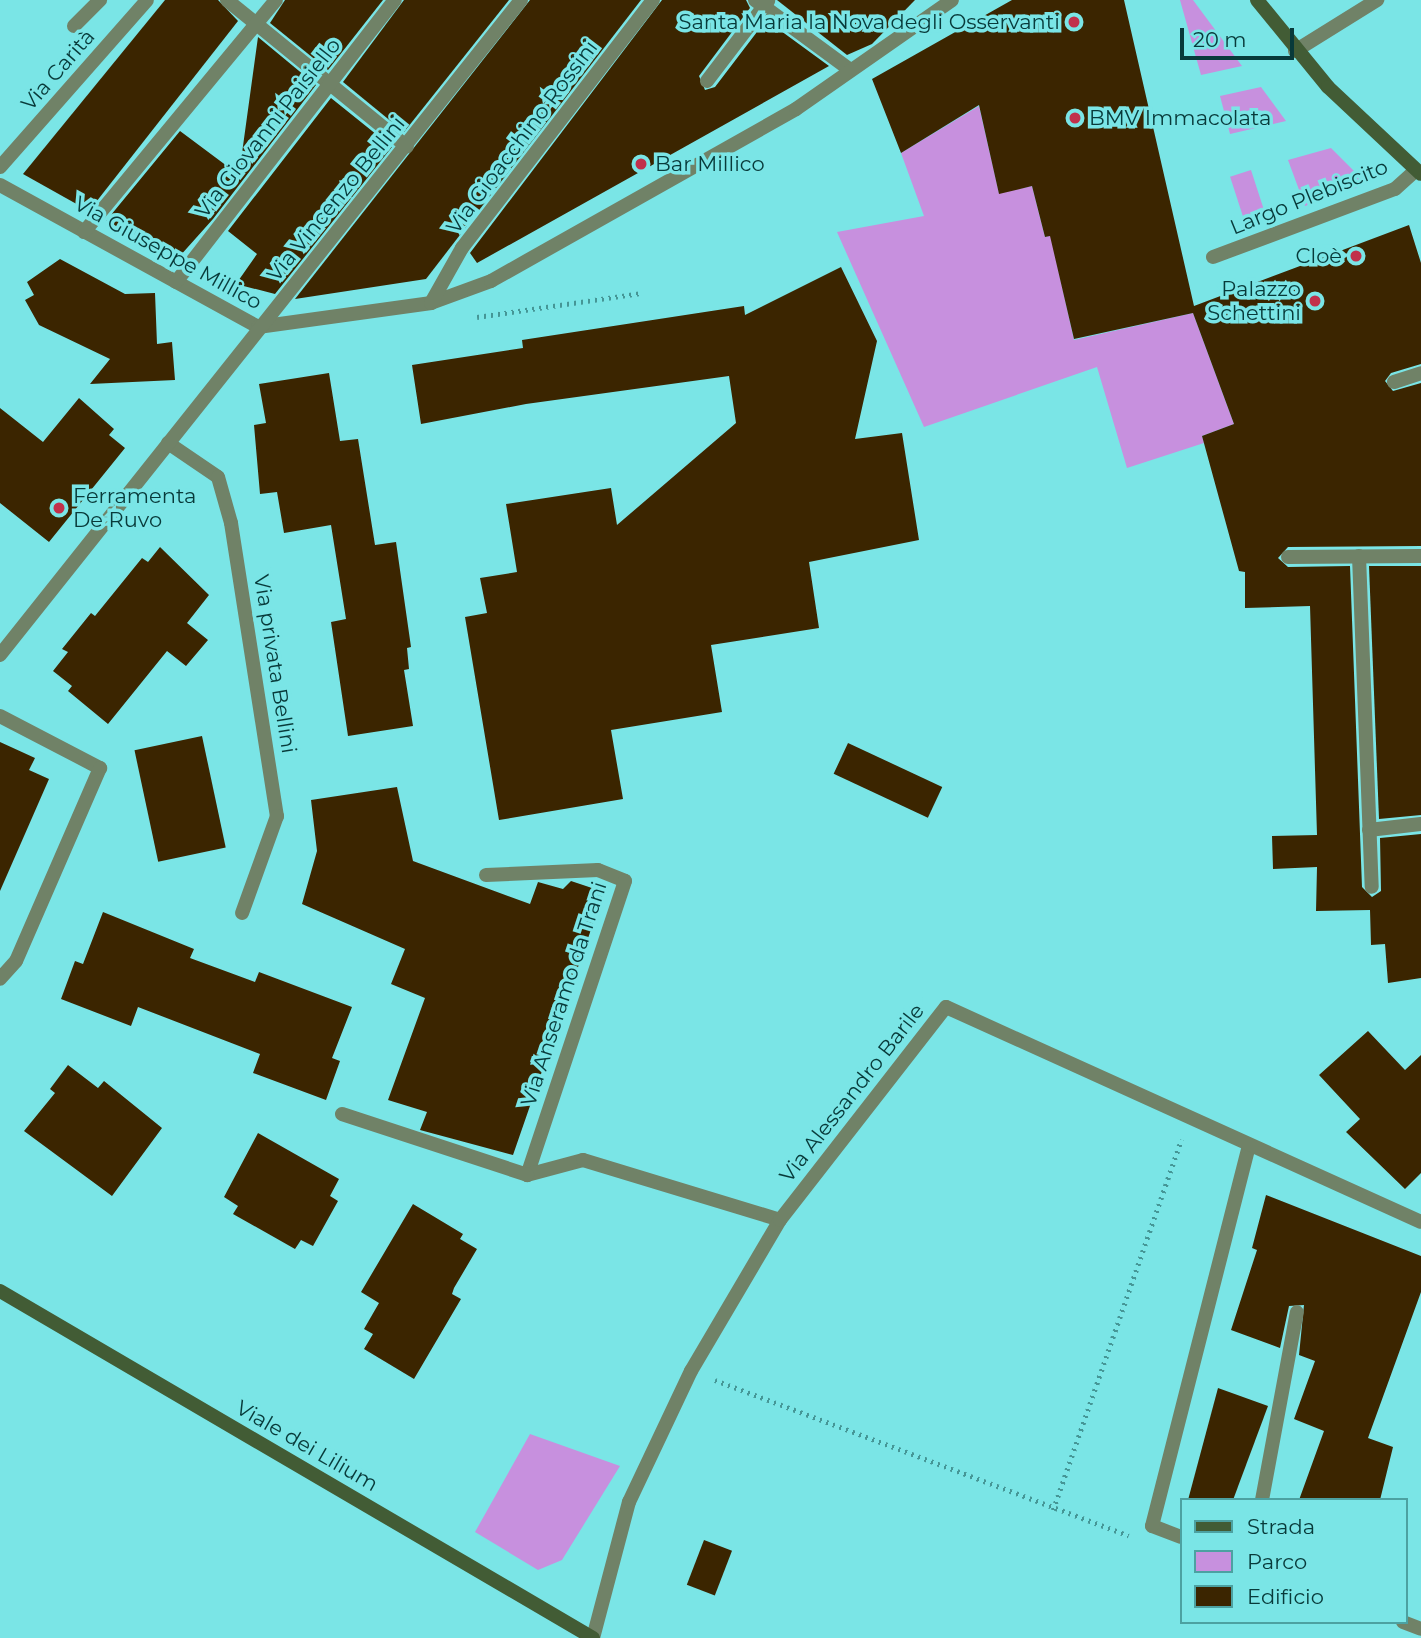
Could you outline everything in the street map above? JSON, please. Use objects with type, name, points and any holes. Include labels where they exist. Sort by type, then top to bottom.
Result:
[{"type":"main road","name":"Largo Plebiscito","points":[[1257,0],[1294,51],[1419,172]]},
{"type":"main road","name":"Viale dei Lilium","points":[[0,1291],[593,1638]]},
{"type":"street","points":[[74,26],[100,0]]},
{"type":"street","name":"Via Carità","points":[[0,167],[147,0]]},
{"type":"street","points":[[227,0],[407,146]]},
{"type":"street","points":[[84,232],[276,0]]},
{"type":"street","name":"Via Giovanni Paisiello","points":[[176,282],[395,0]]},
{"type":"street","name":"Via Vincenzo Bellini","points":[[0,655],[258,327],[407,146],[521,0]]},
{"type":"street","name":"Via Gioacchino Rossini","points":[[431,303],[462,248],[653,0]]},
{"type":"street","name":"Via Giuseppe Millico","points":[[0,186],[258,327],[431,303],[528,260],[796,109],[849,69],[953,0]]},
{"type":"street","points":[[1294,51],[1377,0]]},
{"type":"street","points":[[707,81],[762,2],[849,69]]},
{"type":"street","name":"Largo Plebiscito","points":[[1213,257],[1395,189],[1419,172]]},
{"type":"street","points":[[1394,382],[1421,373]]},
{"type":"street","name":"Via privata Bellini","points":[[168,443],[218,477],[231,523],[277,816],[242,913]]},
{"type":"street","points":[[1359,556],[1372,887]]},
{"type":"street","points":[[1288,557],[1421,556]]},
{"type":"street","points":[[0,716],[100,768],[16,961],[0,979]]},
{"type":"street","points":[[1369,830],[1421,824]]},
{"type":"street","name":"Via Anseramo da Trani","points":[[486,876],[598,870],[625,880],[527,1175]]},
{"type":"street","name":"Via Alessandro Barile","points":[[593,1638],[629,1502],[691,1371],[780,1220],[946,1007],[1421,1222]]},
{"type":"street","points":[[342,1114],[527,1175],[583,1160],[780,1220]]},
{"type":"street","points":[[1180,1537],[1152,1526],[1249,1145]]},
{"type":"street","points":[[1262,1498],[1297,1312]]},
{"type":"path","points":[[1053,1510],[1189,1117]]},
{"type":"path","points":[[691,1371],[1125,1538],[1152,1526]]},
{"type":"green space","points":[[1180,0],[1193,0],[1242,66],[1201,75]]},
{"type":"green space","points":[[1261,87],[1286,121],[1230,134],[1220,96]]},
{"type":"green space","points":[[979,106],[999,193],[1032,186],[1045,237],[1060,233],[1054,251],[1074,340],[1193,313],[1234,424],[1202,436],[1204,443],[1127,468],[1097,367],[924,427],[837,232],[924,216],[901,153]]},
{"type":"green space","points":[[1331,148],[1367,184],[1305,206],[1288,160]]},
{"type":"green space","points":[[1251,170],[1267,219],[1246,226],[1230,177]]},
{"type":"green space","points":[[530,1434],[620,1466],[562,1560],[538,1570],[475,1532]]},
{"type":"building","points":[[165,0],[218,0],[238,21],[89,211],[23,174]]},
{"type":"building","points":[[285,0],[383,0],[328,70],[270,23]]},
{"type":"building","points":[[404,0],[509,0],[404,132],[343,82]]},
{"type":"building","points":[[530,0],[641,0],[426,279],[295,299]]},
{"type":"building","points":[[662,0],[746,0],[750,8],[699,76],[705,90],[715,87],[766,20],[829,66],[477,263],[470,253]]},
{"type":"building","points":[[777,0],[915,0],[872,44],[847,55]]},
{"type":"building","points":[[1012,0],[1124,0],[1194,306],[1409,225],[1421,263],[1421,364],[1391,373],[1385,381],[1393,391],[1421,383],[1421,546],[1288,547],[1278,558],[1288,567],[1350,566],[1362,887],[1372,897],[1381,891],[1380,838],[1421,834],[1421,978],[1388,983],[1385,944],[1371,945],[1370,910],[1316,911],[1317,867],[1273,869],[1272,836],[1317,835],[1310,606],[1245,608],[1245,572],[1239,571],[1202,436],[1234,424],[1193,313],[1074,339],[1050,236],[1045,237],[1032,186],[999,194],[979,105],[901,153],[872,79]]},
{"type":"building","points":[[258,37],[316,85],[213,219],[179,257],[106,221],[180,131],[239,175]]},
{"type":"building","points":[[331,98],[392,147],[275,294],[236,284],[257,254],[228,231]]},
{"type":"building","points":[[60,259],[125,294],[155,293],[157,344],[172,342],[175,380],[90,384],[110,359],[39,325],[25,300],[34,295],[27,282]]},
{"type":"building","points":[[841,267],[877,341],[855,439],[902,433],[919,540],[809,562],[819,628],[711,645],[722,712],[611,730],[623,799],[499,820],[465,617],[487,613],[480,578],[517,572],[506,504],[611,488],[617,525],[736,423],[729,376],[526,404],[421,424],[412,365],[523,348],[522,340],[744,306],[745,315]]},
{"type":"building","points":[[329,373],[340,441],[358,439],[375,545],[396,542],[411,647],[407,648],[409,669],[404,670],[413,726],[348,736],[331,622],[346,619],[331,525],[284,533],[277,492],[260,494],[254,425],[266,423],[259,384]]},
{"type":"building","points":[[79,398],[114,429],[109,435],[125,448],[49,542],[0,503],[0,408],[43,442]]},
{"type":"building","points":[[160,547],[209,595],[187,623],[208,640],[186,666],[167,651],[108,724],[68,691],[72,686],[53,671],[68,652],[62,649],[91,613],[95,616],[142,558],[148,562]]},
{"type":"building","points":[[1369,566],[1421,566],[1421,815],[1379,819]]},
{"type":"building","points":[[202,736],[226,848],[158,862],[135,750]]},
{"type":"building","points":[[0,742],[35,758],[29,770],[49,779],[0,891]]},
{"type":"building","points":[[848,743],[942,787],[928,818],[834,774]]},
{"type":"building","points":[[397,787],[413,861],[530,904],[538,882],[563,889],[571,881],[604,892],[513,1155],[420,1130],[427,1112],[388,1100],[425,998],[391,984],[405,949],[302,904],[317,851],[311,800]]},
{"type":"building","points":[[103,912],[194,949],[190,958],[255,982],[259,972],[352,1007],[332,1058],[340,1061],[326,1100],[253,1073],[260,1054],[138,1007],[131,1026],[61,999],[75,961],[83,964]]},
{"type":"building","points":[[1368,1031],[1405,1070],[1421,1055],[1421,1173],[1405,1189],[1346,1132],[1360,1119],[1319,1075]]},
{"type":"building","points":[[68,1065],[98,1088],[104,1081],[162,1128],[112,1196],[24,1131],[55,1093],[50,1089]]},
{"type":"building","points":[[258,1133],[339,1179],[330,1196],[338,1201],[313,1246],[301,1240],[295,1249],[233,1214],[238,1206],[224,1197]]},
{"type":"building","points":[[1266,1195],[1421,1256],[1421,1292],[1368,1438],[1393,1447],[1380,1498],[1300,1498],[1324,1431],[1294,1419],[1315,1361],[1299,1355],[1304,1305],[1289,1306],[1280,1348],[1231,1330],[1257,1250],[1252,1248]]},
{"type":"building","points":[[413,1204],[463,1234],[460,1239],[477,1249],[452,1294],[461,1299],[414,1379],[364,1349],[373,1334],[364,1329],[379,1303],[361,1292]]},
{"type":"building","points":[[1218,1388],[1268,1406],[1234,1498],[1189,1498]]},
{"type":"building","points":[[704,1540],[732,1551],[715,1596],[687,1585]]},
{"type":"place","name":"Santa Maria la Nova degli Osservanti","points":[[1074,22]]},
{"type":"place","name":"BMV Immacolata","points":[[1075,118]]},
{"type":"place","name":"Bar Millico","points":[[641,164]]},
{"type":"place","name":"Cloè","points":[[1356,256]]},
{"type":"place","name":"Palazzo Schettini","points":[[1315,301]]},
{"type":"place","name":"Ferramenta De Ruvo","points":[[59,508]]}]
